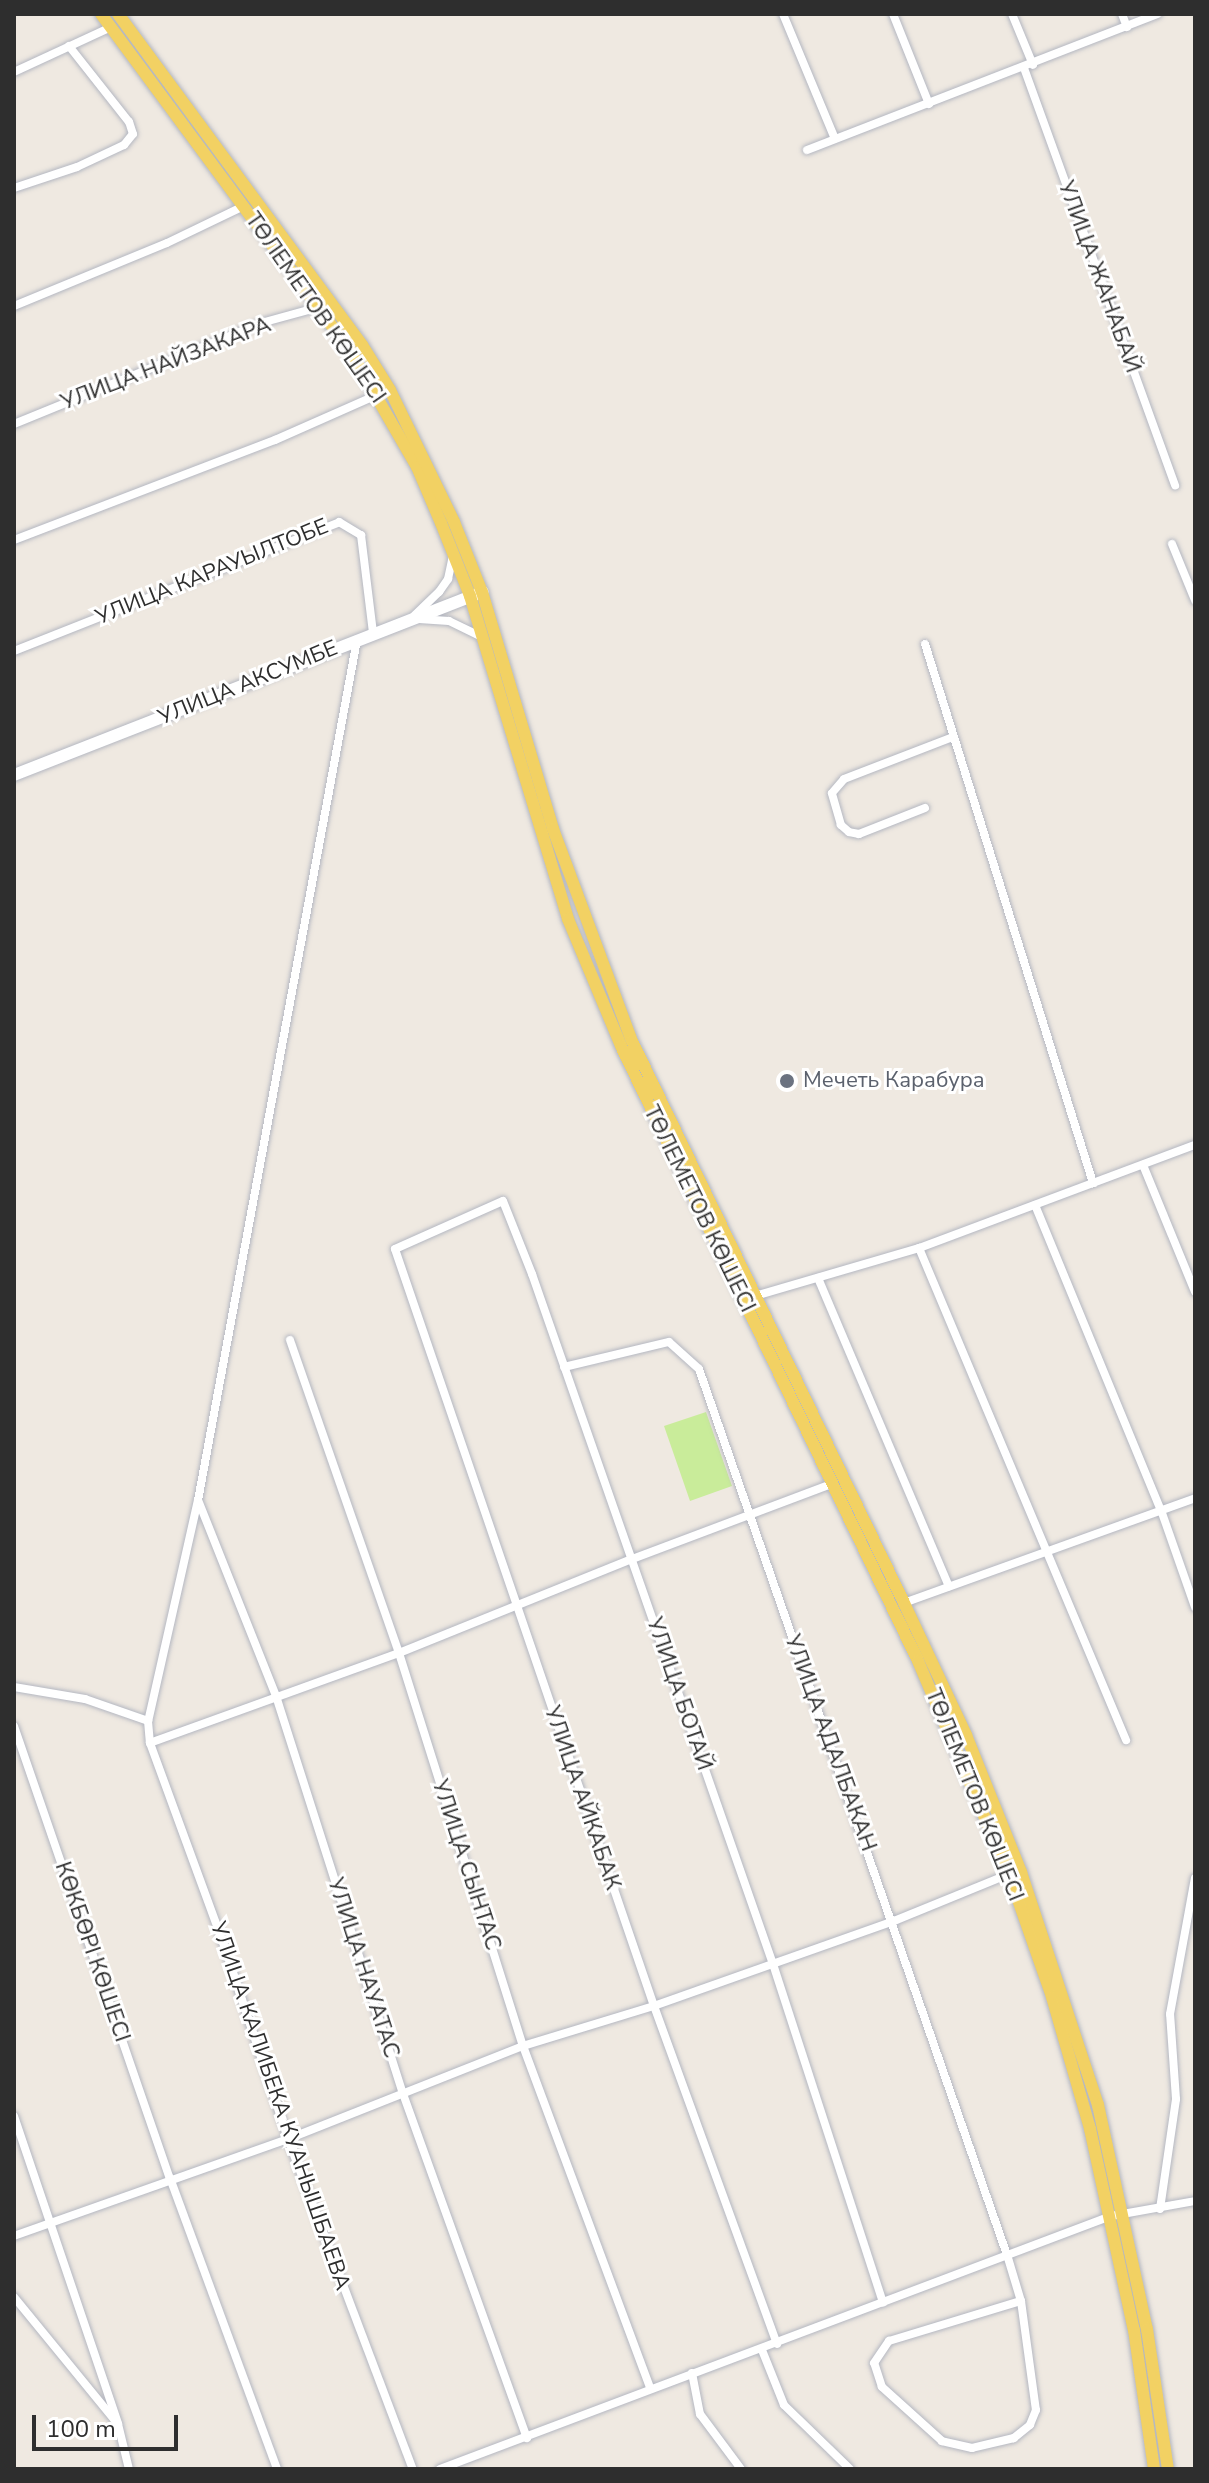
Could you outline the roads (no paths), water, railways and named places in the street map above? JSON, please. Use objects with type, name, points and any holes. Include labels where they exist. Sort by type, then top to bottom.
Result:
[{"type":"main road","name":"ТӨЛЕМЕТОВ КӨШЕСІ","points":[[101,14],[319,307],[378,395],[417,467],[454,555],[476,594],[483,637],[568,919],[621,1046],[832,1484],[904,1603],[966,1735],[1021,1872],[1098,2105],[1118,2215],[1154,2469]]},
{"type":"main road","name":"ТӨЛЕМЕТОВ КӨШЕСІ","points":[[118,14],[362,345],[427,461],[476,594],[553,829],[632,1041],[755,1296],[874,1556],[1009,1874],[1052,1997],[1118,2215],[1147,2329],[1168,2469]]},
{"type":"main road","name":"УЛИЦА АКСУМБЕ","points":[[14,775],[476,594]]},
{"type":"street","points":[[783,14],[835,139]]},
{"type":"street","points":[[893,14],[929,104]]},
{"type":"street","name":"УЛИЦА ЖАНАБАЙ","points":[[1012,14],[1175,486]]},
{"type":"street","points":[[1122,14],[1127,27]]},
{"type":"street","points":[[807,150],[1028,67],[1158,14]]},
{"type":"street","points":[[14,72],[111,27]]},
{"type":"street","points":[[14,188],[77,167],[124,145],[133,134],[129,122],[69,46]]},
{"type":"street","points":[[14,306],[167,243],[244,206]]},
{"type":"street","name":"УЛИЦА НАЙЗАКАРА","points":[[14,424],[261,323],[319,307]]},
{"type":"street","points":[[14,540],[275,440],[378,395]]},
{"type":"street","name":"УЛИЦА КАРАУЫЛТОБЕ","points":[[14,651],[339,522],[361,535],[373,633]]},
{"type":"street","points":[[1172,544],[1195,600]]},
{"type":"street","points":[[410,619],[439,592],[448,579],[454,555]]},
{"type":"street","points":[[410,619],[449,621],[483,637]]},
{"type":"street","name":"УЛИЦА КАЛИБЕКА КУАНЫШБАЕВА","points":[[357,639],[198,1500],[148,1721],[150,1743],[224,1945],[288,2139],[413,2469]]},
{"type":"street","points":[[925,644],[1093,1183]]},
{"type":"street","points":[[925,808],[859,834],[849,832],[841,825],[832,793],[844,779],[953,737]]},
{"type":"street","points":[[755,1296],[919,1248],[1195,1145]]},
{"type":"street","points":[[1143,1165],[1195,1292]]},
{"type":"street","name":"УЛИЦА БОТАЙ","points":[[395,1249],[503,1201],[773,1964],[883,2303]]},
{"type":"street","points":[[1035,1205],[1161,1510],[1195,1607]]},
{"type":"street","points":[[919,1248],[1126,1740]]},
{"type":"street","name":"УЛИЦА АЙКАБАК","points":[[395,1249],[654,2006],[777,2344]]},
{"type":"street","points":[[818,1278],[949,1586]]},
{"type":"street","name":"УЛИЦА СЫНТАС","points":[[290,1340],[399,1653],[523,2046],[650,2387]]},
{"type":"street","name":"УЛИЦА АДАЛБАКАН","points":[[564,1367],[669,1342],[699,1369],[894,1921],[1008,2258],[1021,2301],[1036,2410],[1030,2425],[1014,2438],[972,2448],[942,2441],[882,2387],[874,2363],[889,2341],[1021,2301]]},
{"type":"street","points":[[150,1743],[399,1653],[632,1559],[832,1484]]},
{"type":"street","points":[[904,1603],[1195,1498]]},
{"type":"street","name":"УЛИЦА НАУАТАС","points":[[198,1500],[276,1696],[402,2091],[527,2438]]},
{"type":"street","points":[[14,1687],[85,1699],[148,1721]]},
{"type":"street","name":"КӨКБӨРІ КӨШЕСІ","points":[[14,1726],[170,2178],[277,2469]]},
{"type":"street","points":[[14,2236],[51,2225],[170,2178],[288,2139],[402,2091],[523,2046],[654,2006],[894,1921],[1009,1874]]},
{"type":"street","points":[[1160,2209],[1176,2099],[1170,2014],[1195,1878]]},
{"type":"street","points":[[14,2116],[118,2424],[129,2469]]},
{"type":"street","points":[[440,2469],[527,2438],[650,2387],[762,2350],[961,2270],[1008,2258],[1118,2215],[1195,2201]]},
{"type":"street","points":[[14,2297],[118,2424]]},
{"type":"street","points":[[762,2350],[784,2405],[850,2469]]},
{"type":"street","points":[[692,2373],[700,2414],[741,2469]]},
{"type":"place","name":"Мечеть Карабура","points":[[787,1081]]}]
